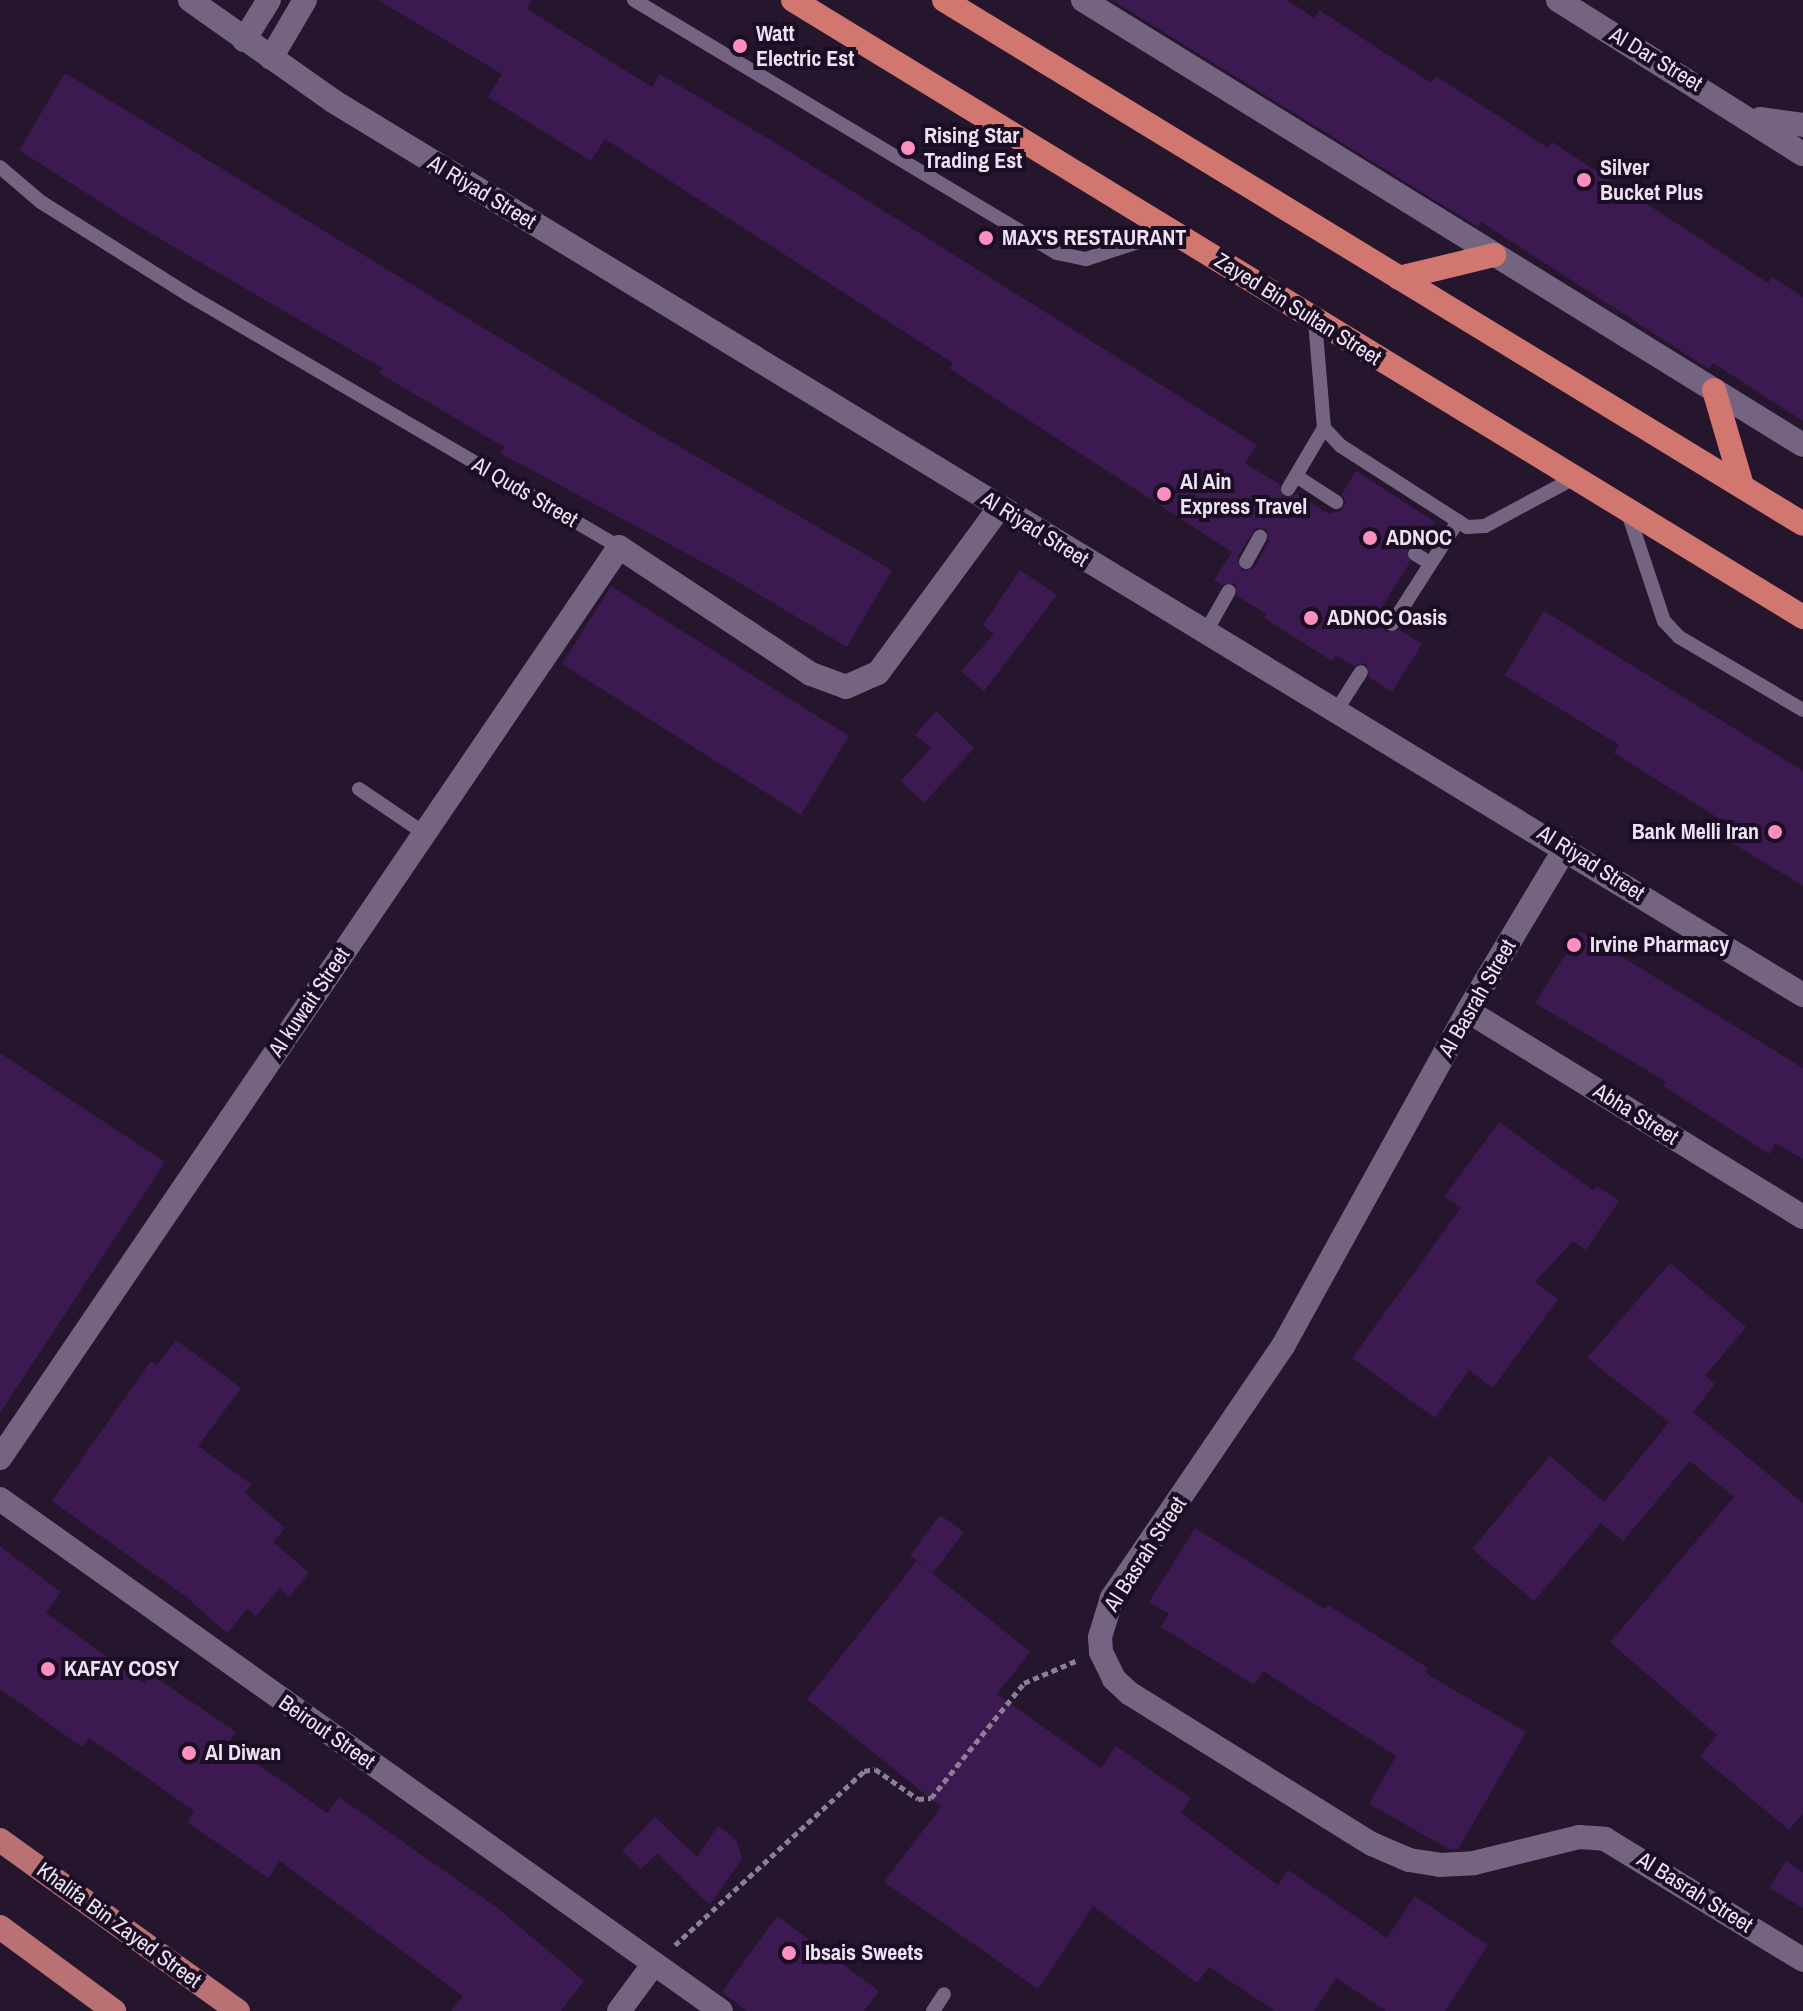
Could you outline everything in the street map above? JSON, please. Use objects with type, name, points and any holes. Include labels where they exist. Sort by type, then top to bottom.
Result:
[{"type":"highway","name":"Zayed Bin Sultan Street","points":[[793,0],[1803,617]]},
{"type":"highway","points":[[944,0],[1803,524]]},
{"type":"highway","points":[[1399,278],[1494,255]]},
{"type":"highway","points":[[1714,390],[1742,486]]},
{"type":"main road","name":"Khalifa Bin Zayed Street","points":[[0,1840],[238,2011]]},
{"type":"main road","points":[[0,1927],[114,2011]]},
{"type":"street","name":"Al Riyad Street","points":[[190,0],[271,58],[1205,633],[1566,847],[1803,995]]},
{"type":"street","points":[[244,40],[269,0]]},
{"type":"street","points":[[271,58],[305,0]]},
{"type":"street","points":[[1083,0],[1803,445]]},
{"type":"street","name":"Al Dar Street","points":[[1558,0],[1753,118],[1803,154]]},
{"type":"street","name":"Al Dar Street","points":[[1753,118],[1803,125]]},
{"type":"street","name":"Al Quds Street","points":[[619,547],[811,674],[846,687],[878,673],[1000,507]]},
{"type":"street","name":"Al kuwait Street","points":[[0,1458],[619,547]]},
{"type":"street","name":"Al Basrah Street","points":[[1566,847],[1468,1011],[1283,1346],[1112,1598],[1100,1637],[1101,1652],[1114,1679],[1129,1693],[1372,1844],[1409,1860],[1439,1865],[1474,1863],[1579,1837],[1605,1839],[1803,1960]]},
{"type":"street","name":"Abha Street","points":[[1468,1011],[1803,1217]]},
{"type":"street","name":"Beirout Street","points":[[0,1499],[721,2011]]},
{"type":"street","points":[[619,2011],[653,1965]]},
{"type":"lane","points":[[634,0],[1057,253],[1086,259],[1172,231]]},
{"type":"lane","name":"Al Quds Street","points":[[0,167],[41,202],[187,294],[619,547]]},
{"type":"lane","points":[[1315,321],[1324,428],[1292,482],[1336,502]]},
{"type":"lane","points":[[1324,428],[1341,446],[1467,527],[1485,526],[1574,478]]},
{"type":"lane","points":[[1627,509],[1664,621],[1679,637],[1803,710]]},
{"type":"lane","points":[[1392,624],[1458,521]]},
{"type":"lane","points":[[1246,562],[1260,537]]},
{"type":"lane","points":[[1415,554],[1430,563]]},
{"type":"lane","points":[[1205,633],[1229,591]]},
{"type":"lane","points":[[1336,711],[1361,672]]},
{"type":"lane","points":[[359,789],[424,833]]},
{"type":"lane","points":[[933,2011],[944,1994]]},
{"type":"path","points":[[653,1965],[864,1771],[875,1769],[918,1799],[931,1798],[1024,1683],[1101,1652]]},
{"type":"building","points":[[378,0],[532,0],[527,9],[652,87],[660,74],[774,142],[1257,445],[1245,463],[1279,484],[1284,498],[1297,494],[1329,514],[1340,511],[1346,503],[1342,494],[1356,471],[1435,522],[1420,546],[1407,548],[1410,562],[1377,615],[1386,632],[1400,630],[1422,644],[1392,692],[1369,677],[1366,663],[1353,666],[1336,655],[1332,661],[1264,618],[1266,614],[1237,596],[1235,583],[1221,585],[1214,580],[1232,552],[950,369],[953,363],[605,139],[591,161],[488,97],[502,74]],"holes":[[[1256,528],[1266,529],[1269,541],[1254,568],[1242,571],[1237,558]]]},
{"type":"building","points":[[1112,0],[1287,0],[1314,18],[1319,10],[1431,83],[1436,76],[1548,148],[1552,142],[1768,283],[1772,277],[1803,297],[1803,421],[1713,363],[1709,369],[1481,222],[1478,227]]},
{"type":"building","points":[[65,73],[649,429],[892,570],[847,647],[723,573],[500,453],[504,447],[379,373],[382,368],[133,223],[19,150]]},
{"type":"building","points":[[1020,570],[1057,595],[984,691],[961,671],[994,634],[983,625]]},
{"type":"building","points":[[611,586],[849,736],[801,815],[562,664]]},
{"type":"building","points":[[1544,611],[1803,771],[1803,886],[1724,838],[1731,826],[1614,753],[1619,745],[1505,675]]},
{"type":"building","points":[[936,711],[974,748],[924,803],[901,781],[931,748],[915,735]]},
{"type":"building","points":[[1580,931],[1803,1068],[1803,1159],[1776,1143],[1769,1154],[1663,1086],[1666,1082],[1535,1003]]},
{"type":"building","points":[[0,1053],[165,1162],[0,1413]]},
{"type":"building","points":[[1499,1122],[1594,1191],[1597,1186],[1619,1201],[1586,1250],[1573,1241],[1535,1282],[1558,1299],[1493,1388],[1469,1370],[1435,1418],[1352,1358],[1461,1208],[1445,1196]]},
{"type":"building","points":[[1670,1263],[1746,1327],[1705,1376],[1715,1384],[1693,1412],[1803,1503],[1803,1813],[1789,1830],[1700,1756],[1717,1735],[1610,1642],[1734,1497],[1690,1461],[1623,1541],[1601,1523],[1534,1601],[1472,1549],[1550,1456],[1604,1502],[1669,1422],[1587,1358]]},
{"type":"building","points":[[176,1340],[241,1388],[198,1446],[251,1484],[245,1493],[285,1528],[273,1542],[309,1573],[289,1597],[280,1588],[256,1616],[247,1609],[227,1633],[185,1596],[52,1501],[151,1361],[157,1365]]},
{"type":"building","points":[[940,1515],[964,1532],[933,1573],[910,1555]]},
{"type":"building","points":[[1195,1528],[1325,1609],[1328,1605],[1428,1668],[1425,1673],[1526,1732],[1458,1849],[1449,1849],[1369,1804],[1396,1756],[1263,1671],[1254,1685],[1161,1627],[1169,1614],[1149,1602]]},
{"type":"building","points":[[0,1546],[61,1592],[46,1613],[144,1683],[151,1674],[236,1732],[228,1743],[327,1813],[339,1797],[496,1907],[584,1981],[561,2011],[451,2011],[463,1996],[280,1861],[268,1878],[187,1822],[194,1811],[143,1775],[89,1738],[82,1747],[0,1689]]},
{"type":"building","points":[[917,1561],[1030,1652],[997,1694],[1101,1768],[1116,1746],[1191,1798],[1181,1813],[1278,1885],[1288,1870],[1387,1938],[1415,1896],[1488,1945],[1445,2011],[1386,2011],[1336,1978],[1314,2011],[1275,2011],[1209,1967],[1197,1983],[1093,1906],[1038,1989],[884,1882],[941,1807],[807,1699]]},
{"type":"building","points":[[655,1817],[697,1857],[718,1826],[736,1840],[742,1859],[710,1905],[657,1853],[641,1869],[622,1851]]},
{"type":"building","points":[[1786,1861],[1803,1872],[1803,1908],[1769,1888]]},
{"type":"building","name":"Ibsais Sweets","points":[[777,1916],[879,1991],[864,2011],[747,2011],[722,1992]]},
{"type":"place","name":"Watt Electric Est","points":[[740,46]]},
{"type":"place","name":"Rising Star Trading Est","points":[[908,148]]},
{"type":"place","name":"Silver Bucket Plus","points":[[1584,180]]},
{"type":"place","name":"MAX'S RESTAURANT","points":[[986,238]]},
{"type":"place","name":"Al Ain Express Travel","points":[[1164,494]]},
{"type":"place","name":"ADNOC","points":[[1370,538]]},
{"type":"place","name":"ADNOC Oasis","points":[[1311,618]]},
{"type":"place","name":"Bank Melli Iran","points":[[1775,832]]},
{"type":"place","name":"Irvine Pharmacy","points":[[1574,945]]},
{"type":"place","name":"KAFAY COSY","points":[[48,1669]]},
{"type":"place","name":"Al Diwan","points":[[189,1753]]},
{"type":"place","name":"Ibsais Sweets","points":[[789,1953]]}]
